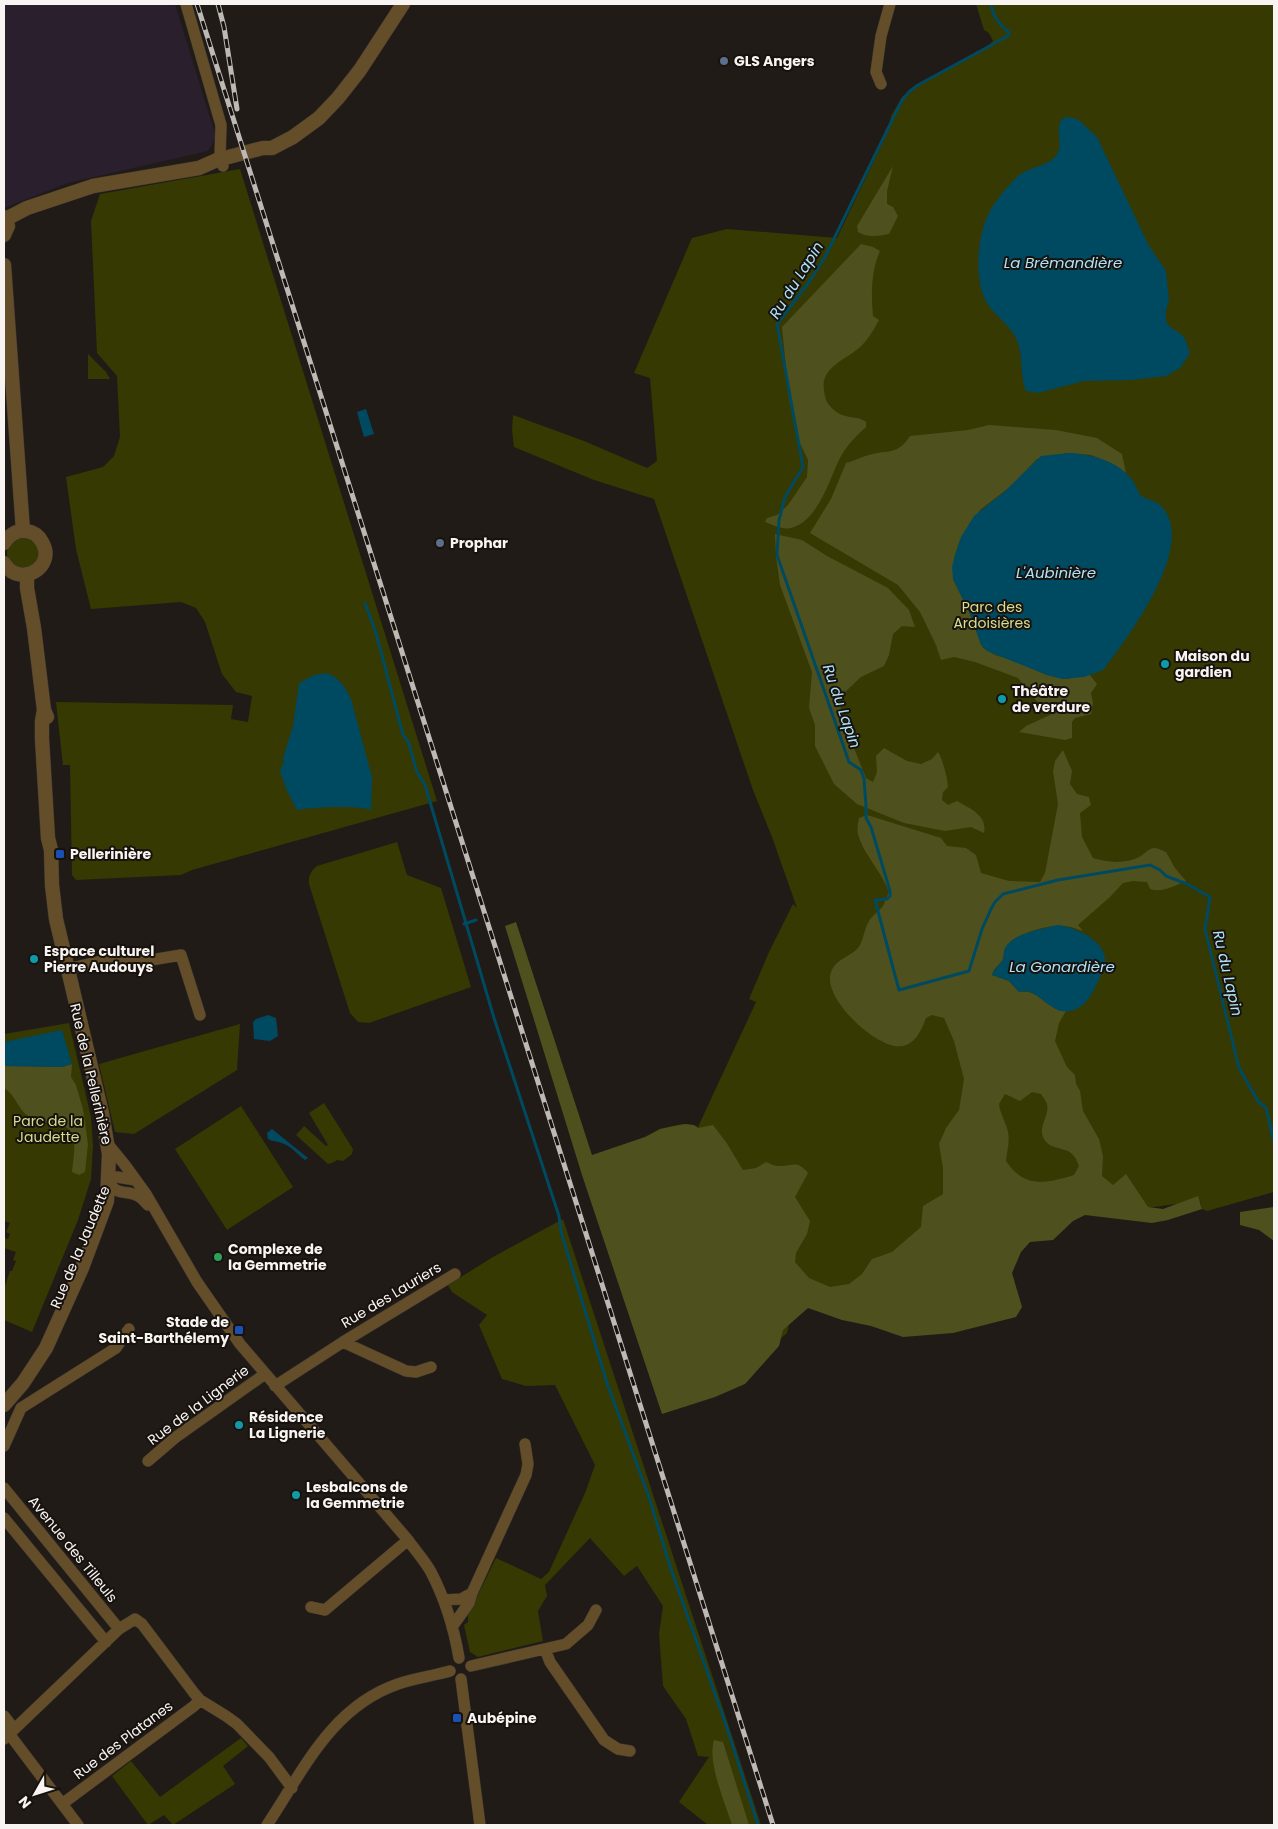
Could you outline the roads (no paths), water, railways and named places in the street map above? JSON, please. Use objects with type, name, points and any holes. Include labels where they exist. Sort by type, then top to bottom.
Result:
[{"type":"street","points":[[186,4],[221,125],[222,163]]},
{"type":"street","points":[[4,235],[8,226],[5,218],[27,208],[93,186],[203,167],[211,162],[222,163],[263,148],[272,148],[305,129],[319,118],[338,98],[360,70],[403,4]]},
{"type":"street","points":[[881,84],[876,72],[881,36],[890,4]]},
{"type":"street","points":[[4,265],[23,531]]},
{"type":"street","points":[[4,543],[11,534],[23,531],[31,532],[43,543],[45,551],[44,559],[40,566],[34,572],[27,574],[15,573],[4,562]]},
{"type":"street","name":"Rue de la Pellerinière","points":[[27,574],[53,770],[54,838],[51,850],[52,885],[56,919],[66,969],[102,1113],[108,1154],[107,1180]]},
{"type":"street","points":[[66,969],[128,957],[145,961],[181,954],[200,1015]]},
{"type":"street","points":[[107,1142],[146,1194],[153,1210],[204,1293],[240,1344],[408,1540],[430,1570],[444,1600],[459,1658]]},
{"type":"street","points":[[135,1180],[117,1177],[107,1180],[113,1189],[120,1193],[138,1196],[153,1210]]},
{"type":"street","name":"Rue de la Jaudette","points":[[4,1405],[23,1383],[46,1348],[82,1268],[107,1201],[107,1180]]},
{"type":"street","name":"Rue de la Jaudette","points":[[4,1397],[22,1372],[41,1339],[77,1258],[107,1180]]},
{"type":"street","points":[[107,1201],[120,1193]]},
{"type":"street","name":"Rue des Lauriers","points":[[275,1386],[455,1274]]},
{"type":"street","points":[[4,1446],[21,1408],[116,1348],[129,1329]]},
{"type":"street","name":"Rue des Lauriers","points":[[343,1342],[406,1371],[416,1372],[431,1367]]},
{"type":"street","name":"Rue de la Lignerie","points":[[148,1461],[176,1437],[265,1374]]},
{"type":"street","points":[[452,1627],[469,1602],[526,1475],[528,1464],[525,1444]]},
{"type":"street","name":"Avenue des Tilleuls","points":[[4,1488],[119,1629]]},
{"type":"street","points":[[4,1518],[106,1642]]},
{"type":"street","points":[[311,1607],[324,1610],[408,1540]]},
{"type":"street","points":[[444,1600],[461,1599],[472,1593]]},
{"type":"street","points":[[471,1666],[566,1644],[588,1625],[596,1610]]},
{"type":"street","points":[[6,1737],[119,1629],[135,1619],[142,1624],[200,1700],[214,1707],[237,1724],[269,1757],[292,1788]]},
{"type":"street","points":[[545,1649],[550,1662],[604,1740],[618,1749],[630,1751]]},
{"type":"street","points":[[459,1658],[467,1661],[471,1666],[470,1673],[462,1679]]},
{"type":"street","points":[[459,1658],[452,1662],[450,1671],[453,1676],[462,1679]]},
{"type":"street","points":[[267,1825],[328,1732],[352,1709],[383,1690],[398,1684],[450,1671]]},
{"type":"street","points":[[462,1679],[480,1825]]},
{"type":"street","name":"Rue des Platanes","points":[[62,1804],[200,1700]]},
{"type":"street","points":[[4,1716],[11,1724],[6,1737]]},
{"type":"street","points":[[6,1737],[78,1825]]},
{"type":"water","name":"La Brémandière","points":[[1065,117],[1080,121],[1097,137],[1148,244],[1166,271],[1169,300],[1166,321],[1169,326],[1185,339],[1190,353],[1181,367],[1167,376],[1131,380],[1084,381],[1038,393],[1026,391],[1020,351],[1016,338],[1010,328],[990,308],[983,294],[980,284],[978,260],[981,237],[987,217],[1000,196],[1017,177],[1050,161],[1058,153],[1060,142],[1059,126]]},
{"type":"water","points":[[366,409],[374,434],[364,437],[357,412]]},
{"type":"water","name":"L'Aubinière","points":[[1069,453],[1104,460],[1127,474],[1140,495],[1163,508],[1171,525],[1171,544],[1166,566],[1144,612],[1103,670],[1084,677],[1062,679],[987,651],[981,645],[970,614],[953,579],[952,567],[961,537],[974,516],[1004,492],[1041,456]]},
{"type":"water","points":[[326,673],[335,677],[341,683],[351,699],[372,777],[371,810],[356,807],[335,807],[297,810],[287,791],[280,771],[293,726],[299,683],[314,675]]},
{"type":"water","name":"La Gonardière","points":[[1057,925],[1072,928],[1096,942],[1101,948],[1105,962],[1097,984],[1089,997],[1081,1006],[1069,1011],[1061,1011],[1054,1008],[1034,994],[1019,992],[1009,981],[992,975],[1002,961],[1004,949],[1009,943],[1029,932]]},
{"type":"water","points":[[268,1015],[276,1018],[278,1036],[270,1041],[254,1039],[253,1022]]},
{"type":"water","points":[[62,1030],[72,1064],[62,1067],[4,1066],[4,1042]]},
{"type":"water","points":[[272,1129],[308,1158],[305,1160],[287,1145],[268,1139],[267,1133]]},
{"type":"waterway","name":"Ru du Lapin","points":[[991,4],[997,20],[1009,32],[1008,36],[918,85],[902,100],[825,257],[809,282],[777,324],[803,467],[785,497],[779,520],[777,555],[849,762],[861,770],[864,779],[866,818],[871,827],[890,891],[890,896],[887,899],[875,900],[899,990],[969,971],[982,929],[995,902],[1003,894],[1058,880],[1150,865],[1160,870],[1166,876],[1187,884],[1210,897],[1205,929],[1239,1068],[1258,1101],[1266,1108],[1274,1142]]},
{"type":"waterway","points":[[365,603],[376,633],[403,735],[408,741],[417,772],[425,785],[494,1018],[559,1216],[561,1232],[608,1386],[649,1497],[670,1566],[727,1728],[758,1825]]},
{"type":"waterway","points":[[464,924],[476,920]]},
{"type":"railway","points":[[197,4],[773,1825]]},
{"type":"railway","points":[[218,4],[224,27],[237,109]]},
{"type":"place","name":"GLS Angers","points":[[724,61]]},
{"type":"place","name":"Prophar","points":[[440,543]]},
{"type":"place","name":"Maison du gardien","points":[[1165,664]]},
{"type":"place","name":"Théâtre de verdure","points":[[1002,699]]},
{"type":"place","name":"Pellerinière","points":[[60,854]]},
{"type":"place","name":"Espace culturel Pierre Audouys","points":[[34,959]]},
{"type":"place","name":"Complexe de la Gemmetrie","points":[[218,1257]]},
{"type":"place","name":"Stade de Saint-Barthélemy","points":[[239,1330]]},
{"type":"place","name":"Résidence La Lignerie","points":[[239,1425]]},
{"type":"place","name":"Lesbalcons de la Gemmetrie","points":[[296,1495]]},
{"type":"place","name":"Aubépine","points":[[457,1718]]},
{"type":"park label","name":"Parc des Ardoisières","points":[[992,616]]},
{"type":"park label","name":"Parc de la Jaudette","points":[[48,1130]]}]
